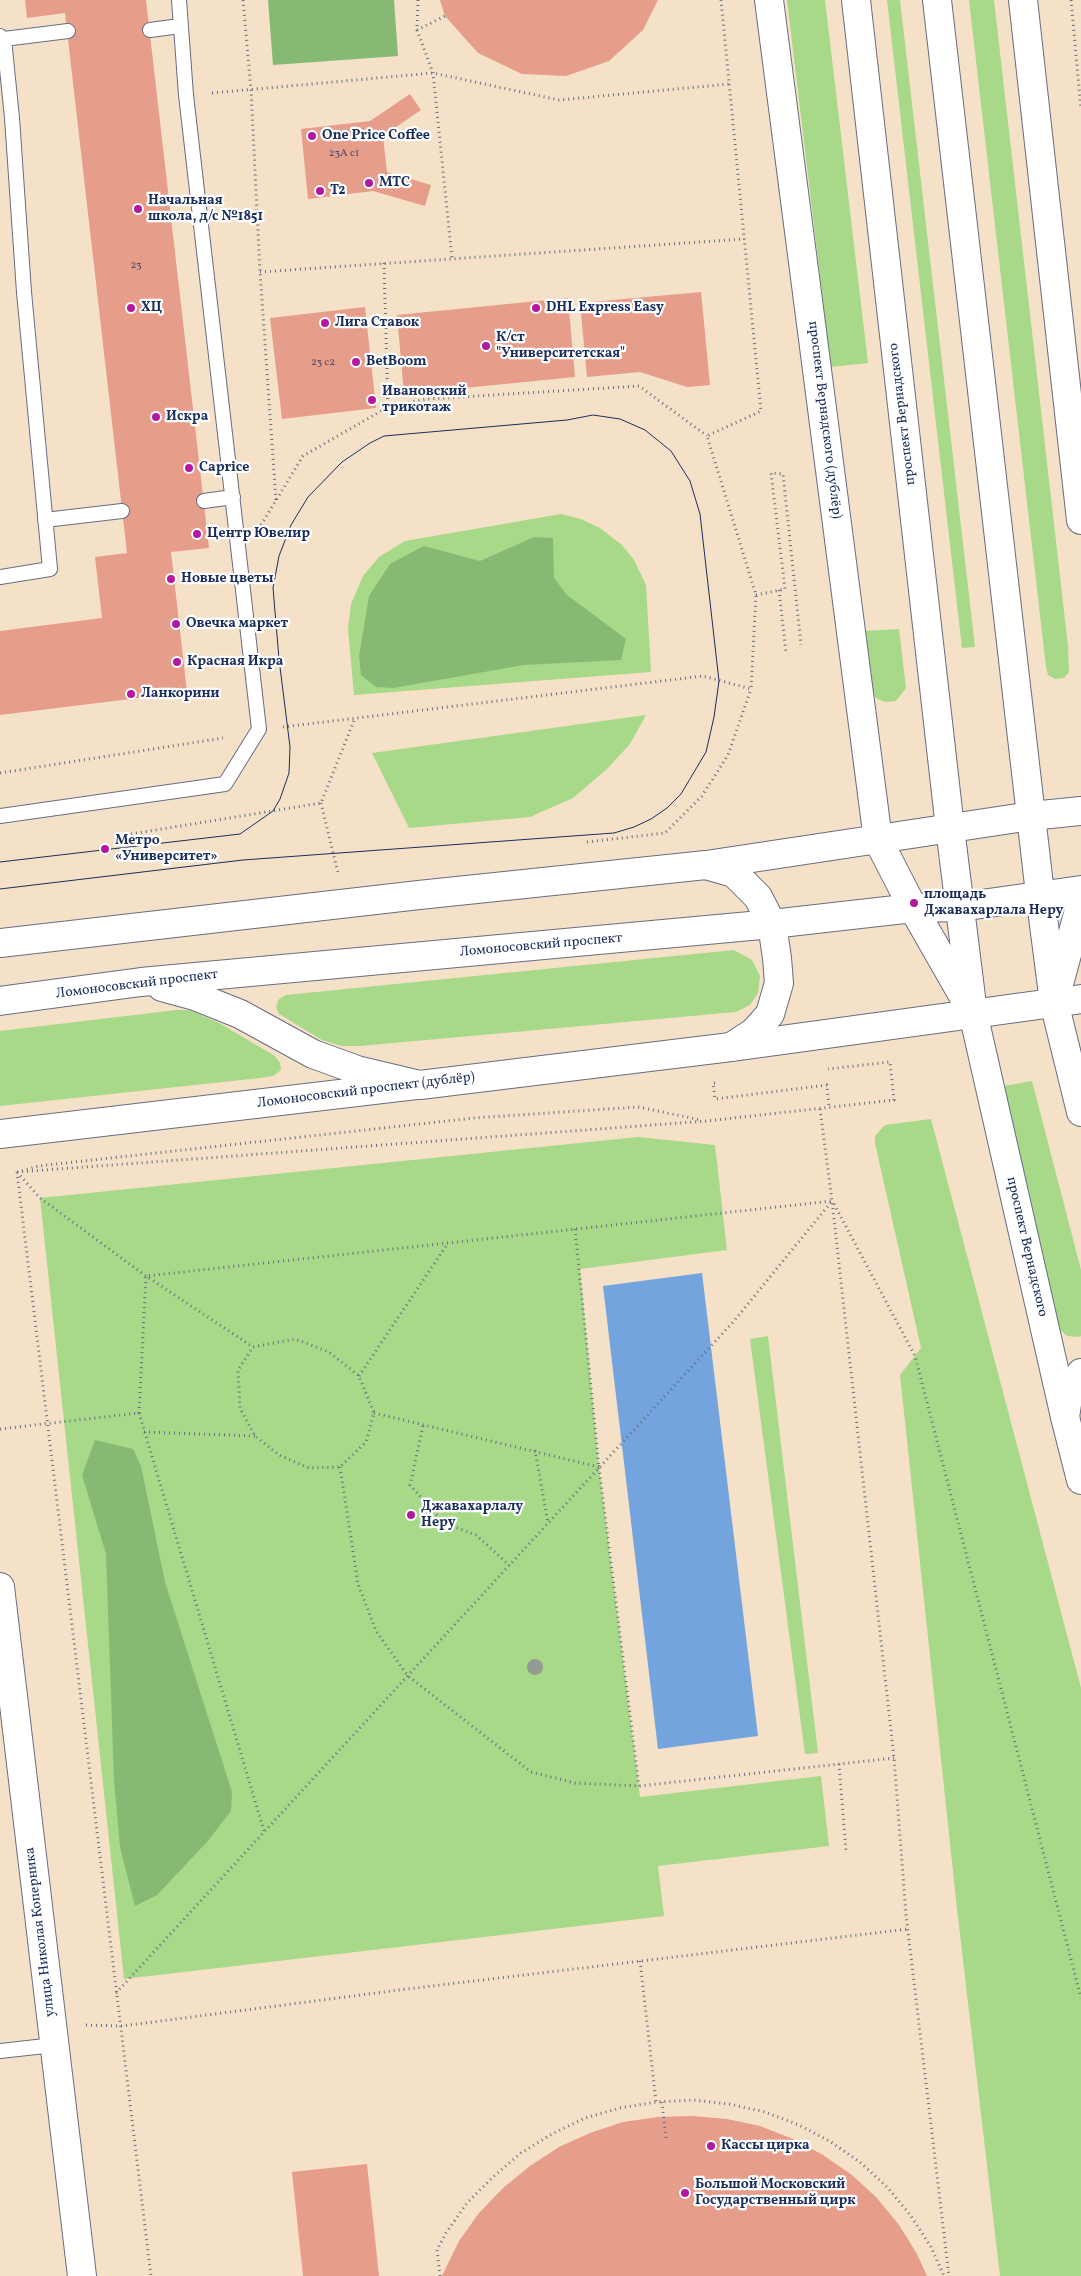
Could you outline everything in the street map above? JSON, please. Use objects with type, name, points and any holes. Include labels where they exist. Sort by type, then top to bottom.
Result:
[{"type":"main road","name":"проспект Вернадского (дублёр)","points":[[769,0],[878,840]]},
{"type":"main road","name":"проспект Вернадского","points":[[856,0],[950,828]]},
{"type":"main road","points":[[936,0],[1054,1002],[1081,1112]]},
{"type":"main road","points":[[1023,0],[1081,520]]},
{"type":"main road","points":[[0,943],[419,895],[706,865],[1031,816],[1081,811]]},
{"type":"main road","points":[[950,828],[973,1013]]},
{"type":"main road","points":[[878,840],[913,908],[973,1013]]},
{"type":"main road","points":[[706,865],[734,873],[758,897],[772,924],[779,983],[770,1014],[754,1032],[732,1048]]},
{"type":"main road","name":"Ломоносовский проспект","points":[[0,1001],[141,982],[772,924],[913,908],[960,907],[1040,894],[1081,890]]},
{"type":"main road","points":[[1054,1002],[1081,903]]},
{"type":"main road","points":[[141,982],[195,996],[240,1014],[313,1054],[357,1070],[420,1085]]},
{"type":"main road","points":[[732,1048],[1081,999]]},
{"type":"main road","name":"проспект Вернадского","points":[[973,1013],[1064,1417],[1081,1480]]},
{"type":"main road","name":"Ломоносовский проспект (дублёр)","points":[[0,1134],[732,1048]]},
{"type":"main road","points":[[1064,1417],[1069,1391],[1081,1373]]},
{"type":"main road","name":"улица Николая Коперника","points":[[0,1587],[82,2276]]},
{"type":"lane","points":[[0,816],[225,784],[259,729],[186,95],[179,0]]},
{"type":"lane","points":[[150,30],[180,26]]},
{"type":"lane","points":[[0,576],[50,569],[2,38],[68,31]]},
{"type":"lane","points":[[204,501],[233,497]]},
{"type":"lane","points":[[45,520],[122,511]]},
{"type":"lane","points":[[0,2052],[53,2034]]},
{"type":"path","points":[[243,0],[251,90],[260,272],[276,502]]},
{"type":"path","points":[[418,0],[417,30],[432,74],[452,258]]},
{"type":"path","points":[[707,436],[762,411],[720,0]]},
{"type":"path","points":[[1071,0],[1081,109]]},
{"type":"path","points":[[417,30],[445,16]]},
{"type":"path","points":[[186,95],[432,74],[559,100],[729,84]]},
{"type":"path","points":[[260,272],[744,238]]},
{"type":"path","points":[[384,263],[388,407]]},
{"type":"path","points":[[240,560],[303,456],[388,407],[427,399],[639,386],[707,436],[756,595],[752,689],[728,755],[702,796],[665,833],[580,843]]},
{"type":"path","points":[[756,595],[785,589],[771,473],[783,474],[801,645]]},
{"type":"path","points":[[779,590],[786,653]]},
{"type":"path","points":[[0,773],[233,736],[259,729],[703,676],[752,689]]},
{"type":"path","points":[[338,873],[321,803],[355,718]]},
{"type":"path","points":[[131,834],[321,803]]},
{"type":"path","points":[[328,874],[347,872]]},
{"type":"path","points":[[17,1172],[707,1121],[894,1100],[890,1062],[821,1070]]},
{"type":"path","points":[[723,1082],[713,1083],[715,1099],[826,1086],[830,1108]]},
{"type":"path","points":[[17,1172],[38,1166],[484,1118],[638,1107],[707,1121]]},
{"type":"path","points":[[820,1109],[832,1201],[894,1758],[908,1929],[949,2276]]},
{"type":"path","points":[[17,1172],[40,1198],[146,1276],[253,1348]]},
{"type":"path","points":[[17,1172],[151,2276]]},
{"type":"path","points":[[146,1276],[832,1201]]},
{"type":"path","points":[[116,1993],[734,1321],[832,1201]]},
{"type":"path","points":[[832,1201],[915,1356],[1081,1998]]},
{"type":"path","points":[[575,1229],[599,1467],[639,1786]]},
{"type":"path","points":[[360,1376],[448,1243]]},
{"type":"path","points":[[146,1276],[138,1413],[264,1832]]},
{"type":"path","points":[[295,1339],[329,1352],[360,1376],[374,1413],[366,1442],[340,1466],[309,1468],[279,1455],[256,1436],[240,1408],[238,1370],[253,1348],[295,1339]]},
{"type":"path","points":[[0,1429],[138,1413]]},
{"type":"path","points":[[374,1413],[423,1426],[536,1450],[599,1467]]},
{"type":"path","points":[[423,1426],[410,1484],[444,1522],[476,1535],[509,1566]]},
{"type":"path","points":[[144,1432],[256,1436]]},
{"type":"path","points":[[536,1450],[548,1523]]},
{"type":"path","points":[[340,1466],[358,1584],[376,1631],[408,1676],[531,1772],[575,1783],[639,1786],[894,1758]]},
{"type":"path","points":[[839,1764],[846,1851]]},
{"type":"path","points":[[53,2034],[407,1989],[908,1929]]},
{"type":"path","points":[[640,1961],[656,2102]]},
{"type":"path","points":[[440,2276],[437,2250],[446,2233],[467,2203],[492,2177],[521,2153],[552,2134],[585,2118],[620,2108],[656,2102],[693,2100],[765,2112],[799,2125],[831,2142],[862,2163],[888,2188],[912,2216],[944,2276]]},
{"type":"path","points":[[662,2102],[666,2139]]},
{"type":"green space","points":[[268,0],[394,0],[398,56],[273,65]]},
{"type":"green space","points":[[787,0],[825,0],[868,363],[831,367]]},
{"type":"green space","points":[[887,0],[900,0],[975,647],[962,648]]},
{"type":"green space","points":[[969,0],[994,0],[1068,646],[1069,672],[1064,678],[1055,679],[1048,675],[1046,667]]},
{"type":"green space","points":[[561,514],[581,519],[600,528],[622,545],[634,560],[646,585],[651,672],[354,695],[348,629],[351,604],[363,576],[379,557],[405,541]]},
{"type":"green space","points":[[534,537],[553,538],[554,578],[567,595],[626,639],[621,660],[524,665],[393,688],[376,687],[361,675],[359,656],[369,596],[390,564],[424,546],[480,561]]},
{"type":"green space","points":[[899,629],[906,688],[896,701],[885,702],[876,698],[871,691],[863,631]]},
{"type":"green space","points":[[646,715],[630,744],[608,768],[573,798],[530,817],[409,828],[372,753]]},
{"type":"green space","points":[[734,950],[752,960],[760,976],[758,993],[750,1005],[736,1012],[360,1046],[341,1046],[322,1040],[279,1014],[276,1007],[279,999],[286,995]]},
{"type":"green space","points":[[189,1010],[219,1023],[275,1056],[280,1063],[281,1070],[273,1076],[260,1078],[0,1106],[0,1031]]},
{"type":"green space","points":[[1032,1081],[1081,1270],[1081,1336],[1078,1337],[1067,1336],[1058,1328],[998,1087]]},
{"type":"green space","points":[[931,1119],[1081,1688],[1081,2276],[1000,2276],[957,1909],[900,1375],[921,1348],[875,1143],[875,1136],[885,1125]]},
{"type":"green space","points":[[638,1137],[715,1145],[727,1250],[580,1269],[599,1467],[640,1797],[821,1776],[829,1846],[658,1866],[664,1916],[124,1979],[40,1198]]},
{"type":"green space","points":[[768,1336],[818,1753],[805,1754],[750,1339]]},
{"type":"green space","points":[[95,1440],[133,1449],[141,1466],[165,1582],[232,1792],[231,1811],[207,1842],[157,1895],[135,1906],[120,1847],[114,1780],[106,1554],[82,1475]]},
{"type":"water","points":[[702,1273],[758,1736],[658,1749],[603,1286]]},
{"type":"building","points":[[25,0],[146,0],[209,548],[171,552],[187,692],[0,715],[0,631],[102,618],[95,557],[127,553],[65,13],[27,18]]},
{"type":"building","points":[[440,0],[658,0],[643,30],[609,61],[566,76],[522,74],[478,53],[445,16]]},
{"type":"building","points":[[410,94],[421,110],[383,136],[387,172],[431,185],[425,206],[373,191],[308,199],[301,129],[370,121]]},
{"type":"building","points":[[701,292],[710,385],[687,387],[640,372],[587,377],[580,303]]},
{"type":"building","name":"К/ст \"Университетская\"","points":[[568,298],[575,377],[404,394],[397,315]]},
{"type":"building","points":[[365,307],[376,408],[282,419],[270,318]]},
{"type":"building","name":"Большой Московский Государственный цирк","points":[[692,2116],[727,2119],[760,2126],[793,2139],[823,2155],[852,2175],[877,2198],[899,2225],[917,2254],[927,2276],[442,2276],[459,2241],[479,2213],[503,2188],[530,2166],[559,2147],[590,2133],[623,2122],[658,2117]]},
{"type":"building","points":[[367,2164],[379,2276],[303,2276],[292,2172]]},
{"type":"tram line","points":[[0,862],[240,834],[273,811],[280,799],[289,773],[290,747],[279,659],[273,588],[279,556],[291,525],[308,497],[342,462],[370,443],[384,436],[567,420],[593,415],[620,419],[645,430],[671,451],[690,481],[700,514],[719,681],[714,717],[706,752],[681,794],[667,808],[651,819],[614,833],[243,860],[0,889]]},
{"type":"place","name":"One Price Coffee","points":[[312,136]]},
{"type":"place","name":"МТС","points":[[369,183]]},
{"type":"place","name":"T2","points":[[320,191]]},
{"type":"place","name":"Начальная школа, д/с №1851","points":[[138,209]]},
{"type":"place","name":"ХЦ","points":[[131,308]]},
{"type":"place","name":"DHL Express Easy","points":[[536,308]]},
{"type":"place","name":"Лига Ставок","points":[[325,323]]},
{"type":"place","name":"К/ст \"Университетская\"","points":[[486,346]]},
{"type":"place","name":"BetBoom","points":[[356,362]]},
{"type":"place","name":"Ивановский трикотаж","points":[[372,400]]},
{"type":"place","name":"Искра","points":[[156,417]]},
{"type":"place","name":"Caprice","points":[[189,468]]},
{"type":"place","name":"Центр Ювелир","points":[[197,534]]},
{"type":"place","name":"Новые цветы","points":[[171,579]]},
{"type":"place","name":"Овечка маркет","points":[[176,624]]},
{"type":"place","name":"Красная Икра","points":[[177,662]]},
{"type":"place","name":"Ланкорини","points":[[131,694]]},
{"type":"place","name":"Метро «Университет»","points":[[105,849]]},
{"type":"place","name":"площадь Джавахарлала Неру","points":[[914,903]]},
{"type":"place","name":"Джавахарлалу Неру","points":[[411,1515]]},
{"type":"place","name":"Кассы цирка","points":[[711,2146]]},
{"type":"place","name":"Большой Московский Государственный цирк","points":[[685,2193]]}]
